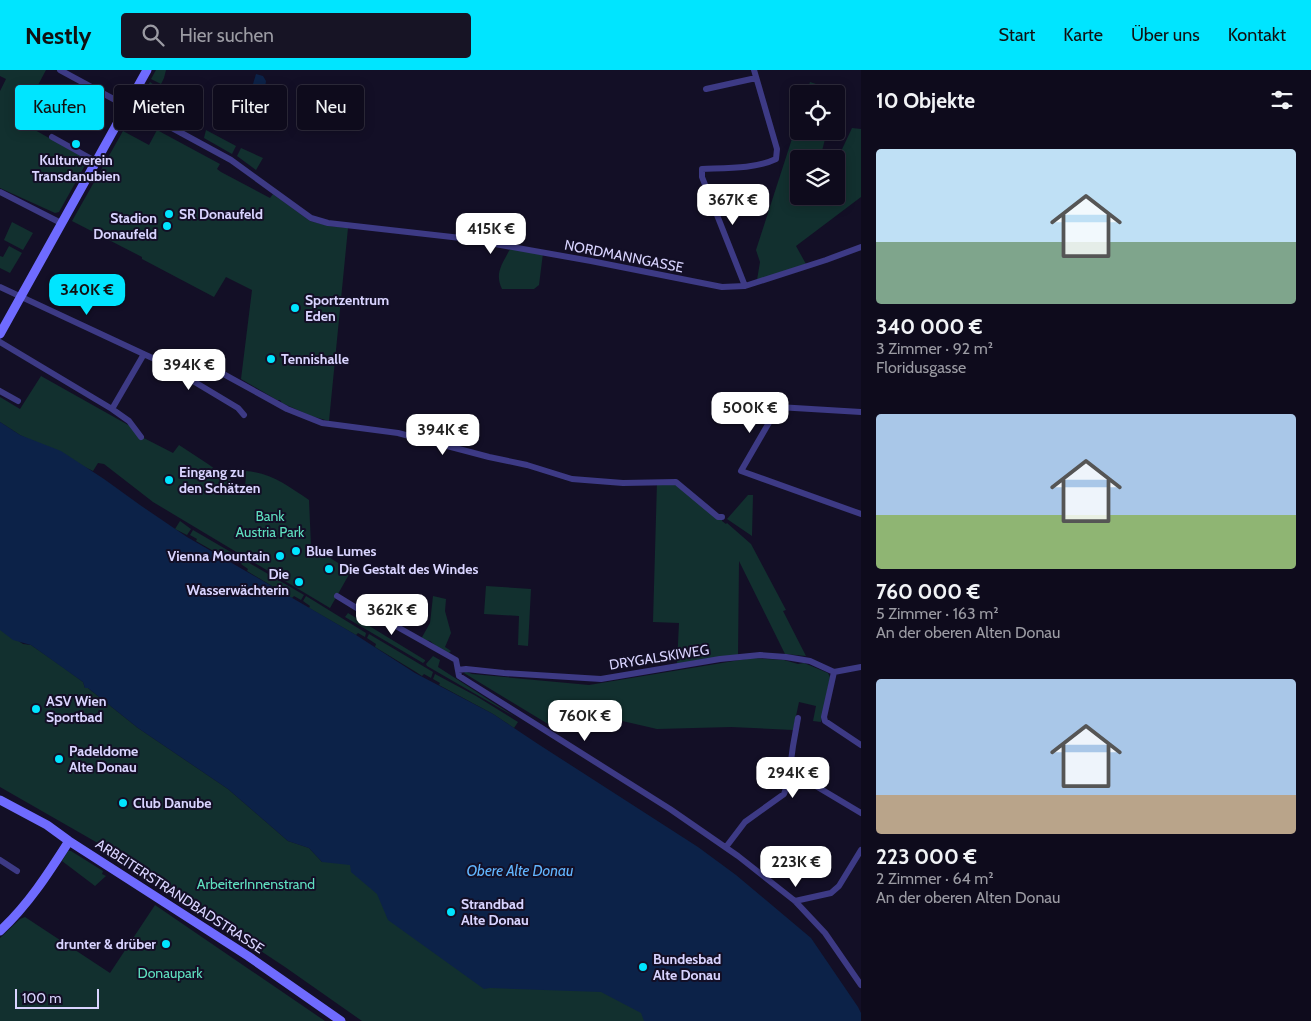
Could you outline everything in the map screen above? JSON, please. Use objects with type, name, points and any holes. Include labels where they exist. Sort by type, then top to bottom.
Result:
[{"type":"main road","points":[[139,85],[147,70]]},
{"type":"main road","points":[[0,334],[114,130]]},
{"type":"main road","name":"ARBEITERSTRANDBADSTRASSE","points":[[0,800],[47,825],[248,956],[341,1021]]},
{"type":"main road","points":[[0,931],[17,915],[40,886],[69,841]]},
{"type":"street","name":"NORDMANNGASSE","points":[[60,70],[114,99]]},
{"type":"street","points":[[745,286],[702,178],[702,169],[736,168],[770,162],[776,159],[778,149],[754,70]]},
{"type":"street","points":[[706,89],[756,78]]},
{"type":"street","name":"NORDMANNGASSE","points":[[176,130],[231,160],[311,218],[339,225],[461,238],[591,261],[711,286],[733,288],[745,286],[861,247]]},
{"type":"street","points":[[52,137],[97,162]]},
{"type":"street","points":[[0,192],[61,223]]},
{"type":"street","points":[[0,287],[163,363],[238,408],[244,416]]},
{"type":"street","points":[[0,342],[112,409],[129,421],[141,437]]},
{"type":"street","points":[[112,409],[144,354]]},
{"type":"street","points":[[163,363],[168,357],[176,354],[187,354],[287,409],[322,423],[398,433],[480,455],[528,465],[572,478],[623,483],[676,482],[718,516],[722,517]]},
{"type":"street","points":[[0,391],[18,401]]},
{"type":"street","points":[[861,412],[778,407],[741,471],[861,514]]},
{"type":"street","points":[[337,596],[368,615],[378,616],[456,660],[459,676],[600,764],[726,847],[795,901],[825,933],[861,986]]},
{"type":"street","name":"DRYGALSKIWEG","points":[[458,670],[466,669],[601,679],[720,659],[760,656],[786,657],[810,661],[834,672]]},
{"type":"street","points":[[861,668],[834,672],[824,717],[825,721],[861,745]]},
{"type":"street","points":[[726,847],[744,822],[784,794],[788,783],[798,718]]},
{"type":"street","points":[[789,770],[861,813]]},
{"type":"street","points":[[795,901],[831,893],[839,886],[861,850]]},
{"type":"street","points":[[0,860],[17,871]]},
{"type":"green space","points":[[0,70],[46,70],[38,85],[15,85],[15,130],[35,130],[88,160],[59,212],[55,213],[0,188],[0,91],[6,79],[0,76]]},
{"type":"green space","points":[[156,70],[166,70],[161,84],[151,79]]},
{"type":"green space","points":[[852,128],[861,129],[861,197],[796,246],[806,264],[757,280],[760,262],[756,250],[792,140],[825,140],[822,150],[790,150],[790,205],[845,205],[845,150],[842,150]]},
{"type":"green space","points":[[157,130],[220,164],[217,169],[221,172],[270,198],[273,194],[310,221],[348,228],[329,421],[311,416],[282,403],[280,400],[241,379],[252,290],[226,277],[214,297],[72,221],[123,131],[149,145]]},
{"type":"green space","points":[[206,130],[236,146],[232,154],[204,138]]},
{"type":"green space","points":[[241,148],[263,158],[256,170],[237,156]]},
{"type":"green space","points":[[12,222],[33,233],[23,250],[4,240]]},
{"type":"green space","points":[[9,246],[22,253],[10,273],[0,268],[0,256],[3,257]]},
{"type":"green space","points":[[510,249],[543,253],[539,285],[534,289],[502,289],[499,273]]},
{"type":"green space","name":"Bank Austria Park","points":[[41,376],[130,426],[136,434],[173,453],[179,445],[245,491],[246,471],[255,472],[272,477],[309,500],[311,546],[351,571],[330,608],[153,502],[104,464],[98,463],[93,471],[20,435],[0,422],[0,397],[20,409]]},
{"type":"green space","points":[[657,482],[676,482],[722,517],[722,521],[727,523],[751,544],[786,610],[783,611],[806,656],[785,654],[739,561],[738,655],[677,664],[679,623],[653,622]]},
{"type":"green space","points":[[748,495],[753,495],[752,536],[727,519]]},
{"type":"green space","points":[[180,521],[191,529],[187,535],[175,529]]},
{"type":"green space","points":[[193,530],[241,558],[239,563],[232,559],[231,561],[196,541],[197,539],[190,535]]},
{"type":"green space","points":[[244,560],[304,595],[301,600],[294,596],[292,598],[247,571],[248,569],[241,564]]},
{"type":"green space","name":"ArbeiterInnenstrand","points":[[0,579],[17,640],[23,644],[31,645],[64,668],[83,682],[85,688],[88,688],[138,728],[228,789],[288,841],[309,848],[322,862],[344,827],[710,1021],[362,1021],[285,967],[96,842],[0,787]]},
{"type":"green space","points":[[486,586],[531,589],[528,646],[518,645],[519,616],[484,614]]},
{"type":"green space","points":[[306,596],[366,633],[365,637],[358,633],[356,635],[309,608],[310,606],[303,601]]},
{"type":"green space","points":[[433,596],[446,599],[445,611],[451,633],[445,647],[451,651],[447,655],[430,641],[421,639],[430,623]]},
{"type":"green space","points":[[348,613],[425,661],[423,663],[345,617]]},
{"type":"green space","points":[[369,634],[433,672],[431,678],[424,674],[422,676],[375,647],[376,644],[367,638]]},
{"type":"green space","points":[[433,656],[440,660],[438,667],[517,718],[427,666],[426,664]]},
{"type":"green space","points":[[752,658],[784,660],[798,664],[804,663],[828,673],[830,677],[821,722],[813,721],[816,706],[799,702],[793,730],[731,727],[657,729],[618,720],[584,709],[581,712],[563,710],[553,727],[464,673],[465,671],[472,674],[589,685]]},
{"type":"green space","points":[[435,674],[518,722],[514,728],[493,714],[439,685],[440,683],[433,679]]},
{"type":"green space","points":[[68,851],[103,871],[102,874],[106,876],[95,886],[62,861]]},
{"type":"green space","name":"Donaupark","points":[[155,905],[325,1021],[0,1021],[0,938],[20,919],[25,917],[110,973]]},
{"type":"water","points":[[256,74],[263,76],[266,81],[265,85],[253,84]]},
{"type":"water","name":"Obere Alte Donau","points":[[0,422],[20,435],[61,451],[187,537],[356,635],[415,673],[493,714],[698,847],[736,875],[811,938],[858,1007],[861,1013],[861,1021],[644,1021],[641,1013],[601,992],[484,989],[388,920],[377,894],[351,872],[350,865],[322,862],[309,848],[288,841],[228,789],[138,728],[88,688],[85,688],[83,682],[31,645],[13,640],[0,630]]},
{"type":"place","name":"Kulturverein Transdanubien","points":[[76,144]]},
{"type":"place","name":"SR Donaufeld","points":[[169,214]]},
{"type":"place","name":"Stadion Donaufeld","points":[[167,226]]},
{"type":"place","name":"Sportzentrum Eden","points":[[295,308]]},
{"type":"place","name":"Tennishalle","points":[[271,359]]},
{"type":"place","name":"Eingang zu den Schätzen","points":[[169,480]]},
{"type":"place","name":"Blue Lumes","points":[[296,551]]},
{"type":"place","name":"Vienna Mountain","points":[[280,556]]},
{"type":"place","name":"Die Gestalt des Windes","points":[[329,569]]},
{"type":"place","name":"Die Wasserwächterin","points":[[299,582]]},
{"type":"place","name":"ASV Wien Sportbad","points":[[36,709]]},
{"type":"place","name":"Padeldome Alte Donau","points":[[59,759]]},
{"type":"place","name":"Club Danube","points":[[123,803]]},
{"type":"place","name":"Strandbad Alte Donau","points":[[451,912]]},
{"type":"place","name":"drunter & drüber","points":[[166,944]]},
{"type":"place","name":"Bundesbad Alte Donau","points":[[643,967]]}]
